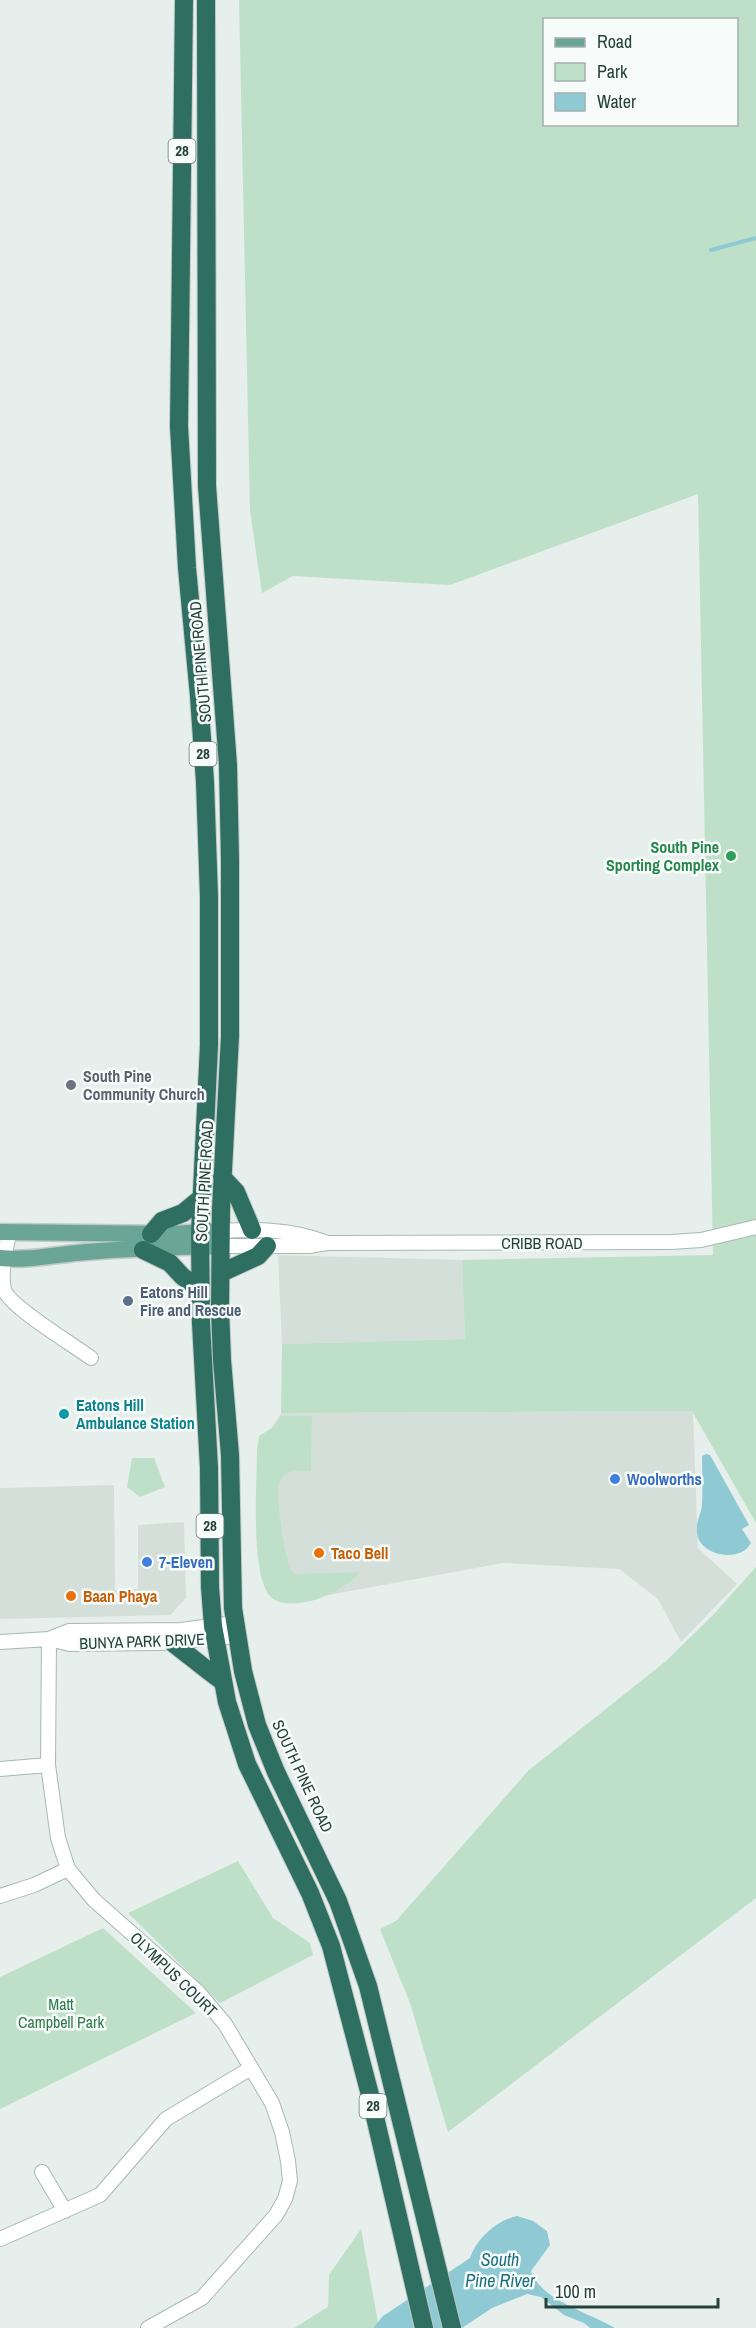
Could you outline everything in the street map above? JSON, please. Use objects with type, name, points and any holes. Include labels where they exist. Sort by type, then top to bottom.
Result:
[{"type":"highway","name":"SOUTH PINE ROAD","points":[[184,0],[179,426],[187,568],[200,696],[209,897],[208,1045],[200,1199],[200,1290],[209,1468],[210,1587],[214,1632],[222,1681],[233,1725],[247,1764],[310,1893],[331,1946],[358,2048],[424,2328]]},
{"type":"highway","name":"SOUTH PINE ROAD","points":[[206,0],[207,486],[227,754],[230,860],[230,1036],[220,1238],[222,1360],[230,1455],[231,1571],[235,1629],[250,1703],[266,1748],[338,1900],[362,1964],[378,2019],[452,2328]]},
{"type":"highway","points":[[222,1177],[236,1192],[252,1230]]},
{"type":"highway","points":[[200,1199],[183,1213],[162,1221],[147,1242],[200,1290]]},
{"type":"highway","points":[[221,1273],[258,1256],[267,1246]]},
{"type":"highway","points":[[173,1643],[222,1681]]},
{"type":"main road","points":[[5,1233],[147,1242]]},
{"type":"main road","name":"CRIBB ROAD","points":[[147,1242],[220,1238]]},
{"type":"main road","points":[[2,1259],[26,1259],[87,1252],[147,1242]]},
{"type":"street","name":"CRIBB ROAD","points":[[220,1238],[267,1246],[309,1246],[327,1243],[671,1242],[701,1240],[756,1227]]},
{"type":"street","name":"CRIBB ROAD","points":[[220,1238],[252,1230],[296,1233],[327,1243]]},
{"type":"street","points":[[5,1233],[2,1259],[4,1292],[16,1305],[91,1358]]},
{"type":"street","name":"BUNYA PARK DRIVE","points":[[0,1642],[49,1639],[69,1644],[173,1643],[235,1629]]},
{"type":"street","name":"BUNYA PARK DRIVE","points":[[49,1639],[69,1631],[214,1632]]},
{"type":"street","name":"OLYMPUS COURT","points":[[49,1639],[48,1765],[58,1838],[68,1869],[94,1900],[198,1992],[225,2024],[272,2103],[282,2132],[290,2181],[285,2199],[276,2215],[202,2298],[148,2328]]},
{"type":"street","points":[[0,1769],[48,1765]]},
{"type":"street","points":[[0,1896],[34,1886],[68,1869]]},
{"type":"street","points":[[0,2240],[100,2195],[166,2119],[251,2067]]},
{"type":"street","points":[[42,2172],[65,2211]]},
{"type":"shaded area","points":[[278,1255],[462,1260],[465,1339],[282,1344]]},
{"type":"shaded area","points":[[693,1411],[698,1548],[737,1584],[681,1642],[658,1599],[619,1569],[503,1563],[296,1601],[262,1443],[281,1413]]},
{"type":"shaded area","points":[[114,1485],[115,1590],[138,1589],[138,1525],[184,1522],[186,1598],[170,1615],[0,1619],[0,1488]]},
{"type":"green space","points":[[239,0],[756,0],[756,1523],[692,1411],[281,1413],[282,1344],[465,1339],[462,1260],[713,1255],[698,494],[450,585],[293,576],[262,593],[250,511]]},
{"type":"green space","points":[[281,1416],[312,1416],[311,1471],[294,1471],[287,1474],[281,1479],[279,1485],[281,1524],[292,1572],[296,1574],[361,1572],[333,1592],[300,1603],[280,1602],[270,1596],[264,1585],[257,1549],[259,1436],[275,1426]]},
{"type":"green space","points":[[132,1458],[154,1458],[165,1487],[140,1497],[127,1487]]},
{"type":"green space","points":[[756,1567],[756,1898],[448,2132],[410,2003],[380,1929],[396,1921],[528,1771],[666,1661],[712,1616]]},
{"type":"green space","points":[[238,1861],[273,1918],[310,1943],[313,1955],[220,2003],[128,1913]]},
{"type":"green space","name":"Matt Campbell Park","points":[[103,1928],[196,2013],[0,2109],[0,1977]]},
{"type":"green space","points":[[361,2229],[379,2328],[294,2328],[328,2307],[329,2275]]},
{"type":"water","points":[[710,1455],[749,1525],[742,1529],[751,1543],[747,1549],[738,1554],[715,1553],[701,1544],[697,1533],[702,1504],[702,1456]]},
{"type":"water","name":"South Pine River","points":[[517,2216],[533,2221],[547,2231],[550,2245],[531,2271],[536,2281],[555,2298],[615,2328],[590,2328],[564,2315],[541,2297],[527,2294],[492,2308],[462,2328],[373,2328],[383,2316],[470,2258],[477,2244],[495,2226]]},
{"type":"waterway","points":[[711,250],[756,238]]},
{"type":"place","name":"South Pine Sporting Complex","points":[[731,856]]},
{"type":"place","name":"South Pine Community Church","points":[[71,1085]]},
{"type":"place","name":"Eatons Hill Fire and Rescue","points":[[128,1301]]},
{"type":"place","name":"Eatons Hill Ambulance Station","points":[[64,1414]]},
{"type":"place","name":"Woolworths","points":[[615,1479]]},
{"type":"place","name":"Taco Bell","points":[[319,1553]]},
{"type":"place","name":"7-Eleven","points":[[147,1562]]},
{"type":"place","name":"Baan Phaya","points":[[71,1596]]}]
